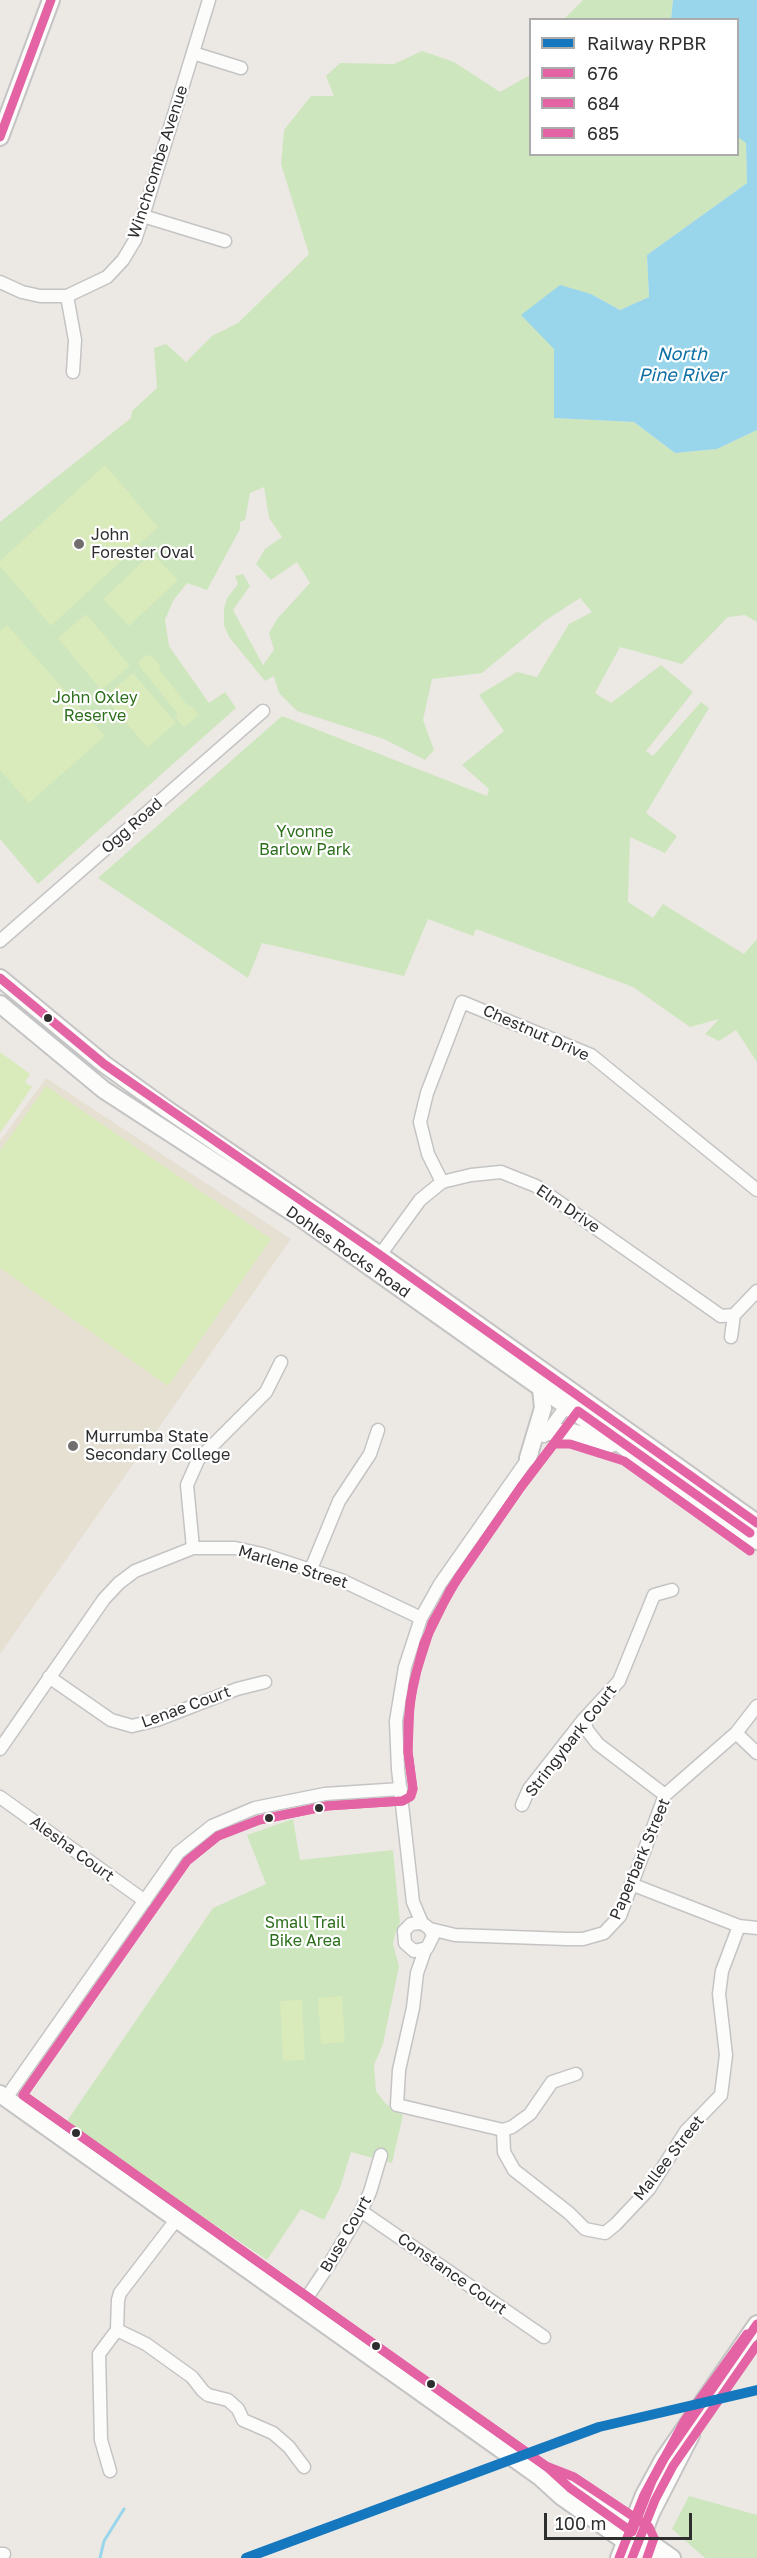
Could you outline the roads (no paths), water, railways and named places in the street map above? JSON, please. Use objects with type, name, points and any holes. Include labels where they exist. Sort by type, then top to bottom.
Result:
[{"type":"main road","points":[[0,137],[51,0]]},
{"type":"main road","name":"Dohles Rocks Road","points":[[0,978],[104,1064],[380,1255],[571,1400],[629,1450],[757,1541]]},
{"type":"main road","name":"Dohles Rocks Road","points":[[0,1004],[104,1090],[298,1216],[541,1388],[571,1400],[757,1523]]},
{"type":"main road","points":[[528,1458],[543,1408],[541,1388]]},
{"type":"main road","points":[[548,1432],[572,1432],[629,1450]]},
{"type":"main road","points":[[3,2096],[540,2477],[562,2497],[636,2545],[672,2558]]},
{"type":"main road","points":[[636,2545],[644,2495],[663,2460],[757,2324]]},
{"type":"main road","points":[[619,2558],[636,2545],[663,2487],[696,2426],[757,2340]]},
{"type":"street","name":"Winchcombe Avenue","points":[[0,282],[22,292],[40,296],[67,296],[107,277],[123,260],[135,240],[143,216],[209,0]]},
{"type":"street","points":[[193,53],[241,68]]},
{"type":"street","points":[[143,216],[225,241]]},
{"type":"street","points":[[67,296],[75,340],[73,372]]},
{"type":"street","name":"Ogg Road","points":[[0,941],[263,711]]},
{"type":"street","name":"Chestnut Drive","points":[[442,1182],[428,1154],[420,1122],[427,1093],[462,1002],[591,1055],[757,1190]]},
{"type":"street","name":"Elm Drive","points":[[380,1255],[420,1200],[442,1182],[471,1175],[501,1172],[536,1186],[721,1316],[734,1315]]},
{"type":"street","points":[[731,1337],[734,1315],[757,1291]]},
{"type":"street","points":[[193,1548],[187,1485],[198,1460],[266,1392],[281,1362]]},
{"type":"street","points":[[428,1947],[417,1951],[411,1950],[406,1946],[403,1937],[413,1902],[396,1753],[398,1701],[405,1667],[422,1618],[444,1577],[571,1400]]},
{"type":"street","points":[[311,1569],[339,1501],[370,1454],[378,1430]]},
{"type":"street","name":"Marlene Street","points":[[0,1749],[104,1599],[119,1583],[135,1571],[193,1548],[235,1548],[311,1569],[341,1580],[422,1618]]},
{"type":"street","name":"Stringybark Court","points":[[522,1805],[529,1789],[584,1719],[618,1681],[654,1595],[672,1590]]},
{"type":"street","name":"Lenae Court","points":[[49,1677],[111,1720],[132,1726],[157,1720],[237,1689],[265,1682]]},
{"type":"street","name":"Paperbark Street","points":[[426,1926],[454,1935],[567,1940],[594,1937],[604,1933],[617,1920],[665,1795],[736,1733],[757,1706]]},
{"type":"street","points":[[584,1719],[587,1730],[598,1744],[665,1795]]},
{"type":"street","points":[[736,1733],[757,1753]]},
{"type":"street","points":[[3,2096],[178,1852],[212,1826],[255,1808],[325,1794],[401,1789]]},
{"type":"street","name":"Alesha Court","points":[[0,1797],[145,1901]]},
{"type":"street","points":[[631,1884],[739,1926],[757,1928]]},
{"type":"street","points":[[413,1902],[433,1936],[417,1973],[413,2008],[399,2070],[397,2105],[503,2130],[512,2127],[530,2114],[552,2082],[576,2074]]},
{"type":"street","points":[[408,1926],[426,1926]]},
{"type":"street","name":"Mallee Street","points":[[503,2130],[504,2152],[514,2170],[569,2213],[585,2229],[605,2233],[616,2224],[649,2189],[686,2131],[721,2095],[726,2055],[719,1994],[722,1971],[739,1926]]},
{"type":"street","name":"Paperbark Street","points":[[428,1947],[454,1935]]},
{"type":"street","points":[[411,1950],[417,1973]]},
{"type":"street","name":"Buse Court","points":[[300,2308],[361,2211],[370,2192],[381,2155]]},
{"type":"street","name":"Constance Court","points":[[361,2211],[544,2337]]},
{"type":"street","points":[[110,2471],[101,2440],[98,2363],[104,2345],[117,2330],[120,2293],[176,2220]]},
{"type":"street","points":[[117,2330],[146,2344],[192,2377],[208,2395],[228,2400],[238,2409],[243,2420],[273,2433],[289,2447],[304,2468]]},
{"type":"water","name":"North Pine River","points":[[673,0],[757,0],[757,430],[717,449],[675,453],[634,422],[554,418],[554,349],[521,315],[560,285],[591,294],[620,310],[649,297],[647,255],[747,183],[746,143],[739,138],[739,18],[671,18]]},
{"type":"waterway","points":[[100,2558],[104,2541],[124,2509]]},
{"type":"rail line","name":"RPBR","points":[[246,2558],[599,2427],[757,2390]]},
{"type":"place","name":"John Forester Oval","points":[[79,544]]},
{"type":"place","name":"Murrumba State Secondary College","points":[[73,1446]]},
{"type":"park label","name":"John Oxley Reserve","points":[[95,707]]},
{"type":"park label","name":"Yvonne Barlow Park","points":[[305,841]]},
{"type":"park label","name":"Small Trail Bike Area","points":[[305,1932]]}]
